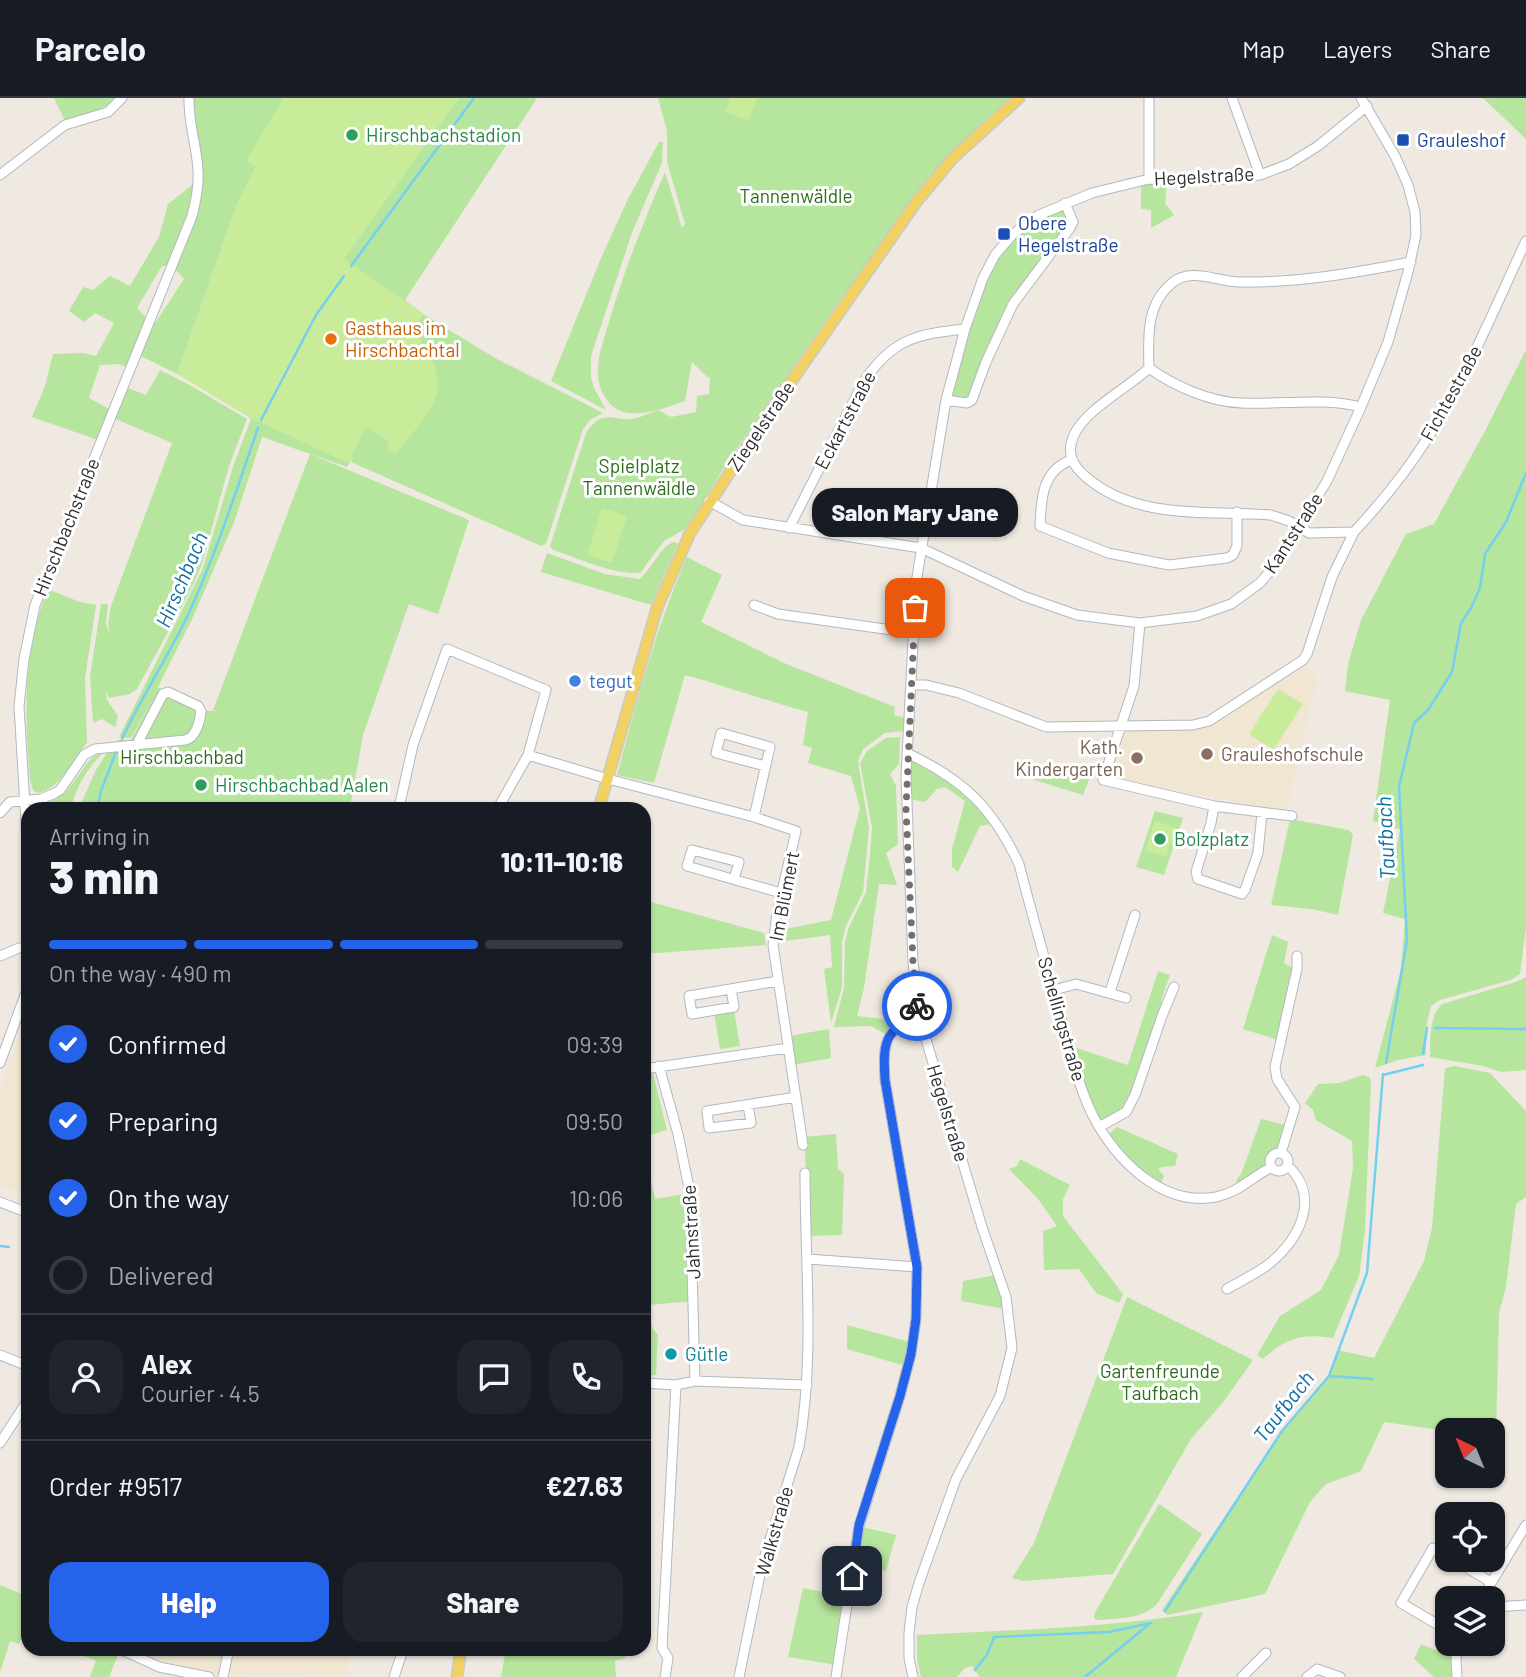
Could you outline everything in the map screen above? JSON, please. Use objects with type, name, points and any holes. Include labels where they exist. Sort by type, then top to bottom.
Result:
[{"type":"main road","name":"Ziegelstraße","points":[[601,802],[657,608],[690,533],[709,501],[917,201],[953,158],[1019,98]]},
{"type":"main road","points":[[457,1677],[460,1656]]},
{"type":"street","points":[[0,175],[65,125],[108,112],[122,98]]},
{"type":"street","name":"Hirschbachstraße","points":[[25,801],[19,706],[24,659],[35,605],[192,216],[198,191],[198,169],[189,112],[190,98]]},
{"type":"street","points":[[1149,98],[1149,179]]},
{"type":"street","points":[[1232,98],[1260,175]]},
{"type":"street","name":"Kantstraße","points":[[709,501],[743,520],[921,548],[1023,596],[1077,615],[1140,623],[1197,616],[1231,604],[1260,583],[1277,563],[1327,481],[1362,407],[1388,342],[1411,262],[1415,223],[1408,185],[1364,102]]},
{"type":"street","name":"Hegelstraße","points":[[913,1677],[909,1658],[909,1633],[912,1607],[919,1583],[956,1479],[1000,1396],[1012,1348],[1006,1297],[982,1227],[919,1017],[913,962],[906,809],[913,633],[921,548],[946,400],[965,329],[983,278],[995,255],[1013,233],[1040,215],[1092,193],[1149,179],[1215,180],[1260,175],[1289,164],[1318,146],[1364,102]]},
{"type":"street","points":[[946,400],[967,403],[972,400],[1013,304],[1073,222],[1065,203]]},
{"type":"street","name":"Fichtestraße","points":[[1120,727],[1193,725],[1209,721],[1303,660],[1332,578],[1354,532],[1406,471],[1428,438],[1465,372],[1526,241]]},
{"type":"street","points":[[1149,368],[1150,321],[1158,298],[1173,282],[1187,276],[1226,282],[1299,281],[1411,262]]},
{"type":"street","name":"Eckartstraße","points":[[789,528],[863,381],[876,363],[909,339],[926,333],[965,329]]},
{"type":"street","points":[[1149,368],[1201,394],[1239,403],[1338,401],[1362,407]]},
{"type":"street","points":[[1149,368],[1085,419],[1074,434],[1070,449],[1071,460],[1077,470],[1096,485],[1123,499],[1155,509],[1271,515],[1309,533],[1354,532]]},
{"type":"street","points":[[1071,460],[1060,464],[1048,478],[1042,498],[1040,526],[1108,553],[1169,565],[1227,558],[1233,555],[1237,546],[1237,512]]},
{"type":"street","points":[[754,605],[778,614],[913,633]]},
{"type":"street","points":[[1140,623],[1134,686],[1102,780],[1214,806],[1292,816]]},
{"type":"street","points":[[400,802],[413,745],[447,649],[546,690],[528,755],[502,802]]},
{"type":"street","points":[[912,685],[926,685],[960,693],[1046,727],[1120,727]]},
{"type":"street","points":[[0,813],[10,802],[41,799],[60,790],[88,751],[109,746],[137,744],[185,740],[193,736],[201,711],[198,706],[171,692],[163,694],[137,744]]},
{"type":"street","points":[[528,755],[754,817],[770,747],[721,733],[716,753],[765,766]]},
{"type":"street","name":"Schellingstraße","points":[[907,754],[955,780],[981,803],[999,825],[1018,864],[1071,1055],[1091,1112],[1099,1127],[1132,1168],[1157,1188],[1189,1198],[1214,1197],[1236,1191],[1272,1167]]},
{"type":"street","points":[[505,802],[506,795]]},
{"type":"street","points":[[1214,806],[1196,872],[1198,879],[1242,894],[1258,853],[1262,813]]},
{"type":"street","name":"Im Blümert","points":[[754,817],[796,831],[781,893],[773,945],[803,1145]]},
{"type":"street","points":[[734,880],[739,862],[692,850],[687,866],[734,880],[781,893]]},
{"type":"street","points":[[1110,992],[1135,915]]},
{"type":"street","points":[[0,956],[21,948]]},
{"type":"street","name":"Schellingstraße","points":[[1272,1167],[1271,1158],[1281,1153],[1296,1107],[1277,1079],[1275,1067],[1297,970],[1297,956]]},
{"type":"street","points":[[732,989],[734,1007],[692,1014],[690,996],[778,981]]},
{"type":"street","points":[[1054,990],[1076,984],[1126,998]]},
{"type":"street","points":[[1099,1127],[1126,1112],[1135,1095],[1174,987]]},
{"type":"street","points":[[0,1063],[21,1006]]},
{"type":"street","points":[[836,1677],[859,1525],[911,1354],[916,1319],[917,1267],[885,1080],[884,1060],[893,1028],[903,1021],[919,1017]]},
{"type":"street","points":[[651,1068],[788,1048]]},
{"type":"street","name":"Jahnstraße","points":[[659,1066],[678,1132],[690,1193],[695,1381]]},
{"type":"street","points":[[748,1105],[751,1123],[709,1128],[707,1111],[796,1097]]},
{"type":"street","points":[[1227,1289],[1266,1266],[1285,1248],[1300,1226],[1306,1205],[1302,1182],[1287,1165],[1287,1159],[1281,1153]]},
{"type":"street","name":"Schellingstraße","points":[[1272,1167],[1280,1171],[1287,1165]]},
{"type":"street","name":"Walkstraße","points":[[739,1677],[762,1565],[799,1447],[807,1385],[808,1259],[805,1173]]},
{"type":"street","points":[[0,1202],[21,1210]]},
{"type":"street","points":[[808,1259],[917,1267]]},
{"type":"street","points":[[0,1355],[21,1363]]},
{"type":"street","points":[[651,1383],[676,1385],[695,1381],[807,1385]]},
{"type":"street","points":[[665,1677],[668,1658],[662,1648],[676,1385]]},
{"type":"street","points":[[0,1443],[21,1411]]},
{"type":"street","points":[[1489,1586],[1526,1525]]},
{"type":"street","points":[[1435,1549],[1433,1548],[1401,1603],[1435,1623]]},
{"type":"street","points":[[1474,1572],[1491,1582]]},
{"type":"street","points":[[1505,1606],[1526,1605]]},
{"type":"street","points":[[1243,1676],[1266,1653]]},
{"type":"street","points":[[135,1656],[159,1667],[209,1677]]},
{"type":"street","points":[[223,1677],[227,1656]]},
{"type":"street","points":[[394,1677],[401,1656]]},
{"type":"street","points":[[1456,1656],[1457,1677]]},
{"type":"street","points":[[1307,1677],[1317,1669],[1340,1677]]},
{"type":"shaded area","name":"Grauleshofschule","points":[[1304,662],[1317,680],[1286,811],[1106,777],[1122,730],[1194,728]]},
{"type":"shaded area","points":[[21,1032],[21,1193],[0,1184],[0,1089]]},
{"type":"shaded area","points":[[141,1656],[350,1656],[346,1677],[218,1675]]},
{"type":"green space","points":[[54,98],[118,98],[106,107],[65,121]]},
{"type":"green space","name":"Hirschbachbad","points":[[192,98],[537,98],[405,300],[495,358],[603,413],[590,420],[583,429],[546,544],[541,546],[351,462],[353,456],[347,467],[262,437],[235,520],[194,615],[158,687],[208,711],[219,711],[213,710],[310,454],[469,520],[438,614],[409,604],[363,735],[351,802],[82,802],[96,770],[110,748],[115,749],[118,740],[131,740],[150,704],[131,738],[119,737],[203,568],[233,467],[251,419],[249,417],[271,369],[256,167],[237,204],[177,374],[137,354],[130,368],[117,364],[100,365],[89,398],[113,411],[123,386],[146,395],[160,370],[247,419],[229,466],[201,567],[188,595],[137,689],[130,694],[109,698],[106,690],[107,700],[118,716],[115,727],[102,719],[93,723],[90,677],[101,604],[108,604],[106,624],[110,636],[108,624],[111,606],[172,443],[111,417],[101,441],[32,417],[45,386],[53,354],[84,353],[96,356],[114,323],[95,313],[84,322],[69,311],[83,287],[93,290],[110,276],[130,286],[159,237],[168,204],[192,185],[199,169]],"holes":[[[162,266],[172,266],[184,279],[156,322],[150,321],[137,308]],[[413,331],[421,341],[285,406]]]},
{"type":"green space","points":[[284,98],[459,98],[344,259],[424,314],[413,331],[435,368],[438,382],[436,395],[422,422],[396,454],[389,449],[387,440],[366,427],[348,463],[247,416],[177,374],[237,204],[256,167],[246,161]]},
{"type":"green space","name":"Tannenwäldle","points":[[658,98],[1012,98],[922,190],[840,300],[728,461],[687,528],[664,541],[640,573],[629,573],[596,565],[553,550],[550,546],[586,433],[597,421],[606,417],[631,419],[658,410],[671,417],[696,412],[697,396],[709,394],[710,378],[692,362],[685,401],[649,412],[628,413],[616,408],[606,399],[599,380],[600,355],[615,303],[665,172],[682,228],[685,224],[667,162],[667,131]]},
{"type":"green space","points":[[730,98],[757,98],[749,121],[725,112]]},
{"type":"green space","points":[[1483,98],[1526,98],[1526,139]]},
{"type":"green space","points":[[659,142],[663,142],[662,163],[633,230],[591,356],[594,388],[606,410],[551,381],[601,258],[628,199]]},
{"type":"green space","points":[[1167,181],[1165,203],[1174,215],[1151,228],[1151,210],[1141,209],[1141,183]]},
{"type":"green space","points":[[1065,203],[1073,222],[1013,304],[972,400],[946,400],[983,278],[1013,234]]},
{"type":"green space","points":[[1526,350],[1526,928],[1520,974],[1511,980],[1440,1000],[1431,1006],[1425,1032],[1426,1055],[1375,1068],[1401,969],[1405,919],[1383,913],[1400,829],[1373,821],[1390,700],[1345,691],[1348,664],[1361,620],[1406,534],[1434,524]]},
{"type":"green space","points":[[602,508],[627,516],[612,563],[587,555]]},
{"type":"green space","points":[[672,542],[678,543],[651,605],[541,572],[547,553],[605,574],[640,579]]},
{"type":"green space","points":[[687,557],[722,575],[701,622],[784,663],[895,707],[894,715],[906,718],[905,731],[885,733],[863,749],[858,761],[869,828],[863,892],[846,926],[842,942],[842,987],[831,1023],[824,969],[832,967],[830,935],[778,942],[780,930],[831,920],[860,808],[851,776],[808,763],[812,748],[803,745],[808,712],[685,675],[654,783],[617,775],[657,637]]},
{"type":"green space","points":[[47,589],[80,602],[96,605],[85,678],[87,743],[54,786],[37,793],[33,790],[30,779],[27,683],[33,638]]},
{"type":"green space","points":[[1278,689],[1303,704],[1273,750],[1249,734]]},
{"type":"green space","points":[[900,737],[899,764],[890,774],[896,786],[898,844],[886,853],[897,885],[879,884],[864,988],[857,1016],[882,1019],[892,1028],[887,1035],[871,1026],[834,1027],[844,988],[845,942],[849,927],[866,892],[870,856],[872,828],[860,763],[867,751],[886,738]]},
{"type":"green space","points":[[103,751],[82,780],[73,802],[49,802],[63,794],[96,755]]},
{"type":"green space","points":[[911,761],[955,787],[991,824],[980,826],[958,872],[952,867],[952,849],[965,801],[945,787],[937,789],[925,802],[910,799]]},
{"type":"green space","points":[[1016,769],[1090,777],[1083,795],[1015,774]]},
{"type":"green space","points":[[1155,811],[1183,818],[1164,875],[1136,867]]},
{"type":"green space","points":[[1290,819],[1349,830],[1353,835],[1338,915],[1271,905]]},
{"type":"green space","name":"Bolzplatz","points":[[1155,821],[1176,827],[1166,857],[1145,851]]},
{"type":"green space","points":[[651,902],[764,933],[766,945],[651,953]]},
{"type":"green space","points":[[1272,935],[1288,942],[1284,963],[1294,969],[1278,1040],[1243,1029]]},
{"type":"green space","points":[[1158,971],[1170,975],[1161,1001],[1167,1004],[1126,1112],[1099,1127],[1068,1045],[1128,1065]]},
{"type":"green space","points":[[1526,977],[1526,1070],[1501,1072],[1483,1066],[1430,1057],[1432,1022],[1442,1004]]},
{"type":"green space","points":[[734,1009],[740,1046],[720,1049],[714,1013]]},
{"type":"green space","points":[[829,1029],[831,1058],[793,1065],[789,1036]]},
{"type":"green space","points":[[1455,1066],[1490,1073],[1526,1111],[1526,1197],[1516,1204],[1506,1287],[1499,1313],[1496,1418],[1435,1418],[1435,1429],[1384,1422],[1361,1471],[1326,1484],[1310,1502],[1265,1594],[1167,1615],[1162,1610],[1282,1431],[1329,1376],[1338,1350],[1374,1358],[1424,1261],[1432,1228],[1445,1068]]},
{"type":"green space","points":[[653,1073],[667,1130],[651,1135]]},
{"type":"green space","points":[[1363,1075],[1371,1081],[1365,1231],[1359,1276],[1333,1338],[1312,1336],[1295,1339],[1279,1346],[1263,1359],[1257,1355],[1280,1316],[1321,1290],[1339,1255],[1353,1168],[1352,1141],[1316,1120],[1313,1110],[1305,1103],[1318,1084],[1339,1083]]},
{"type":"green space","points":[[1261,1119],[1288,1126],[1279,1151],[1273,1152],[1268,1159],[1269,1166],[1240,1186],[1236,1181],[1242,1172]]},
{"type":"green space","points":[[1117,1127],[1178,1154],[1175,1166],[1158,1169],[1164,1176],[1160,1186],[1135,1167],[1108,1135]]},
{"type":"green space","points":[[836,1134],[838,1169],[844,1174],[842,1235],[810,1236],[804,1137]]},
{"type":"green space","points":[[1020,1159],[1070,1185],[1063,1199],[1063,1216],[1123,1294],[1119,1303],[1096,1293],[1079,1269],[1044,1270],[1043,1231],[1057,1226],[1038,1199],[1009,1169],[1017,1166]]},
{"type":"green space","points":[[651,1181],[655,1199],[690,1193],[694,1301],[651,1305]]},
{"type":"green space","points":[[996,1275],[1005,1309],[961,1301],[963,1281]]},
{"type":"green space","name":"Gartenfreunde Taufbach","points":[[1127,1297],[1253,1360],[1224,1401],[1191,1439],[1113,1574],[1023,1581],[1012,1578],[1034,1543]]},
{"type":"green space","points":[[651,1320],[652,1328],[658,1335],[656,1375],[651,1375]]},
{"type":"green space","points":[[847,1325],[910,1342],[905,1366],[847,1349]]},
{"type":"green space","points":[[1159,1504],[1202,1534],[1157,1604],[1151,1609],[1129,1617],[1097,1620],[1094,1618],[1095,1612]]},
{"type":"green space","points":[[862,1527],[896,1535],[886,1571],[857,1564]]},
{"type":"green space","points":[[0,1585],[21,1594],[21,1639],[19,1644],[10,1641],[0,1672]]},
{"type":"green space","points":[[803,1588],[846,1596],[836,1665],[788,1657]]},
{"type":"green space","points":[[1203,1612],[1176,1677],[980,1677],[972,1666],[965,1668],[957,1677],[921,1677],[917,1659],[917,1635],[1096,1625]]},
{"type":"green space","points":[[1421,1644],[1435,1650],[1435,1656],[1456,1659],[1457,1677],[1434,1677],[1414,1659]]},
{"type":"green space","points":[[84,1656],[118,1656],[109,1677],[90,1677],[96,1661]]},
{"type":"green space","points":[[505,1656],[625,1656],[615,1661],[616,1677],[501,1677]]},
{"type":"waterway","name":"Hirschbach","points":[[351,266],[474,98]]},
{"type":"waterway","name":"Hirschbach","points":[[261,420],[316,315],[344,276]]},
{"type":"waterway","name":"Hirschbach","points":[[122,739],[198,592],[258,428]]},
{"type":"waterway","name":"Taufbach","points":[[1386,1063],[1407,940],[1399,787],[1414,723],[1428,710],[1452,672],[1461,623],[1480,588],[1485,554],[1506,522],[1526,473]]},
{"type":"waterway","name":"Hirschbach","points":[[98,802],[116,752]]},
{"type":"waterway","points":[[1423,1054],[1427,1028]]},
{"type":"waterway","points":[[1435,1028],[1526,1029]]},
{"type":"waterway","points":[[1383,1075],[1423,1065]]},
{"type":"waterway","name":"Taufbach","points":[[1165,1611],[1282,1431],[1329,1376],[1367,1273],[1383,1074]]},
{"type":"waterway","name":"Hirschbach","points":[[0,1246],[9,1247]]},
{"type":"waterway","points":[[1330,1376],[1372,1379]]},
{"type":"waterway","points":[[975,1670],[987,1655],[994,1637],[1109,1632],[1151,1623]]},
{"type":"waterway","name":"Taufbach","points":[[1085,1677],[1148,1625]]},
{"type":"way so far","points":[[915,608],[906,809],[917,1006]]},
{"type":"place","name":"Hirschbachstadion","points":[[352,135]]},
{"type":"place","name":"Grauleshof","points":[[1403,140]]},
{"type":"place","name":"Obere Hegelstraße","points":[[1004,234]]},
{"type":"place","name":"Gasthaus im Hirschbachtal","points":[[331,339]]},
{"type":"place","name":"Salon Mary Jane","points":[[915,608]]},
{"type":"place","name":"tegut","points":[[575,681]]},
{"type":"place","name":"Grauleshofschule","points":[[1207,754]]},
{"type":"place","name":"Kath. Kindergarten","points":[[1137,758]]},
{"type":"place","name":"Hirschbachbad Aalen","points":[[201,785]]},
{"type":"place","name":"Bolzplatz","points":[[1160,839]]},
{"type":"place","name":"Gütle","points":[[671,1354]]},
{"type":"route","points":[[852,1576],[859,1525],[900,1396],[911,1354],[916,1319],[917,1267],[885,1080],[884,1060],[893,1028],[903,1021],[919,1017],[917,1006]]},
{"type":"park label","name":"Spielplatz Tannenwäldle","points":[[639,477]]}]
